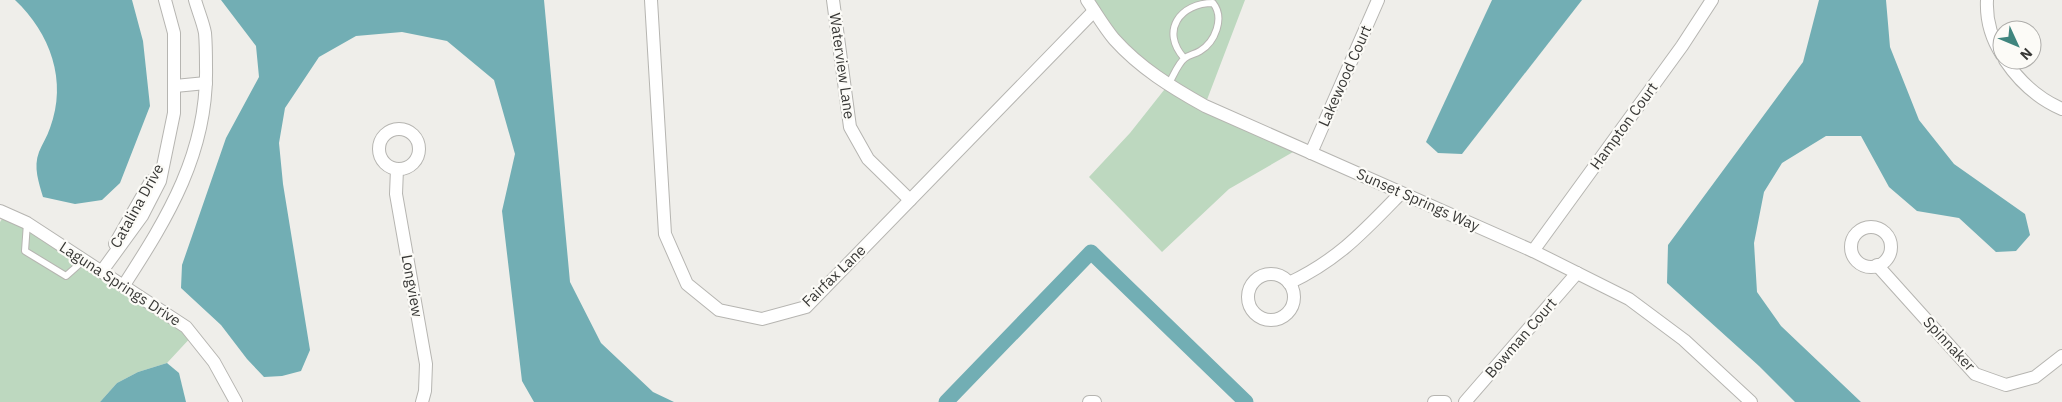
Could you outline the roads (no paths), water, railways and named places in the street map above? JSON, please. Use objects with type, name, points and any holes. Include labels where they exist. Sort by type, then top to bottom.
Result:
[{"type":"street","name":"Catalina Drive","points":[[102,271],[142,216],[160,181],[174,112],[175,86],[174,33],[166,0]]},
{"type":"street","name":"Catalina Drive","points":[[124,285],[160,228],[182,186],[195,151],[205,104],[206,83],[205,33],[195,0]]},
{"type":"street","name":"Fairfax Lane","points":[[651,0],[665,234],[687,284],[719,310],[762,319],[806,308],[910,200],[1090,5]]},
{"type":"street","name":"Waterview Lane","points":[[833,0],[850,127],[868,159],[910,200]]},
{"type":"street","name":"Lakewood Court","points":[[1311,153],[1378,0]]},
{"type":"street","name":"Hampton Court","points":[[1534,251],[1682,46],[1712,0]]},
{"type":"street","points":[[1987,0],[1989,27],[1992,36]]},
{"type":"street","name":"Sunset Springs Way","points":[[1090,5],[1112,37],[1132,57],[1168,85],[1205,106],[1534,251],[1629,299],[1684,340],[1743,399]]},
{"type":"street","points":[[2012,70],[2016,76],[2048,103],[2062,109]]},
{"type":"street","points":[[175,86],[206,83]]},
{"type":"street","name":"Catalina Drive","points":[[102,271],[125,224],[164,157]]},
{"type":"street","name":"Longview","points":[[397,169],[396,194],[426,364],[425,391],[422,402]]},
{"type":"street","points":[[1289,283],[1315,271],[1354,242],[1402,193]]},
{"type":"street","name":"Laguna Springs Drive","points":[[0,212],[27,223],[186,327],[214,362],[236,402]]},
{"type":"street","points":[[142,216],[160,228]]},
{"type":"street","name":"Spinnaker","points":[[1877,266],[1975,374],[2006,385],[2035,377],[2062,356]]},
{"type":"street","name":"Bowman Court","points":[[1465,402],[1577,273]]},
{"type":"street","points":[[1434,402],[1445,402]]},
{"type":"lane","points":[[1168,85],[1184,58],[1200,51],[1210,43],[1216,32],[1218,20],[1216,7],[1213,3],[1190,8],[1180,16],[1175,24],[1173,35],[1175,45],[1184,58]]},
{"type":"lane","points":[[27,223],[25,251],[66,276],[84,260]]},
{"type":"water","points":[[15,0],[132,0],[143,41],[150,106],[120,183],[102,200],[75,204],[43,197],[37,175],[37,158],[49,131],[55,110],[56,76],[52,59],[38,27]]},
{"type":"water","points":[[221,0],[544,0],[570,282],[601,343],[653,392],[674,402],[534,402],[522,381],[502,211],[515,154],[494,80],[447,41],[402,32],[356,36],[319,57],[285,108],[279,143],[283,184],[310,350],[301,371],[282,376],[264,377],[247,359],[221,325],[181,288],[182,265],[226,138],[259,77],[256,46]]},
{"type":"water","points":[[1492,0],[1582,0],[1462,154],[1438,153],[1426,142]]},
{"type":"water","points":[[1819,0],[1886,0],[1890,47],[1919,120],[1954,164],[2025,214],[2030,235],[2016,251],[1996,252],[1959,218],[1917,211],[1889,187],[1861,136],[1826,136],[1782,163],[1764,192],[1754,243],[1757,292],[1781,326],[1861,402],[1795,402],[1759,366],[1667,283],[1668,245],[1803,62]]},
{"type":"water","points":[[167,363],[179,373],[186,402],[100,402],[117,383],[138,372]]},
{"type":"waterway","points":[[946,402],[1091,252],[1246,402]]}]
